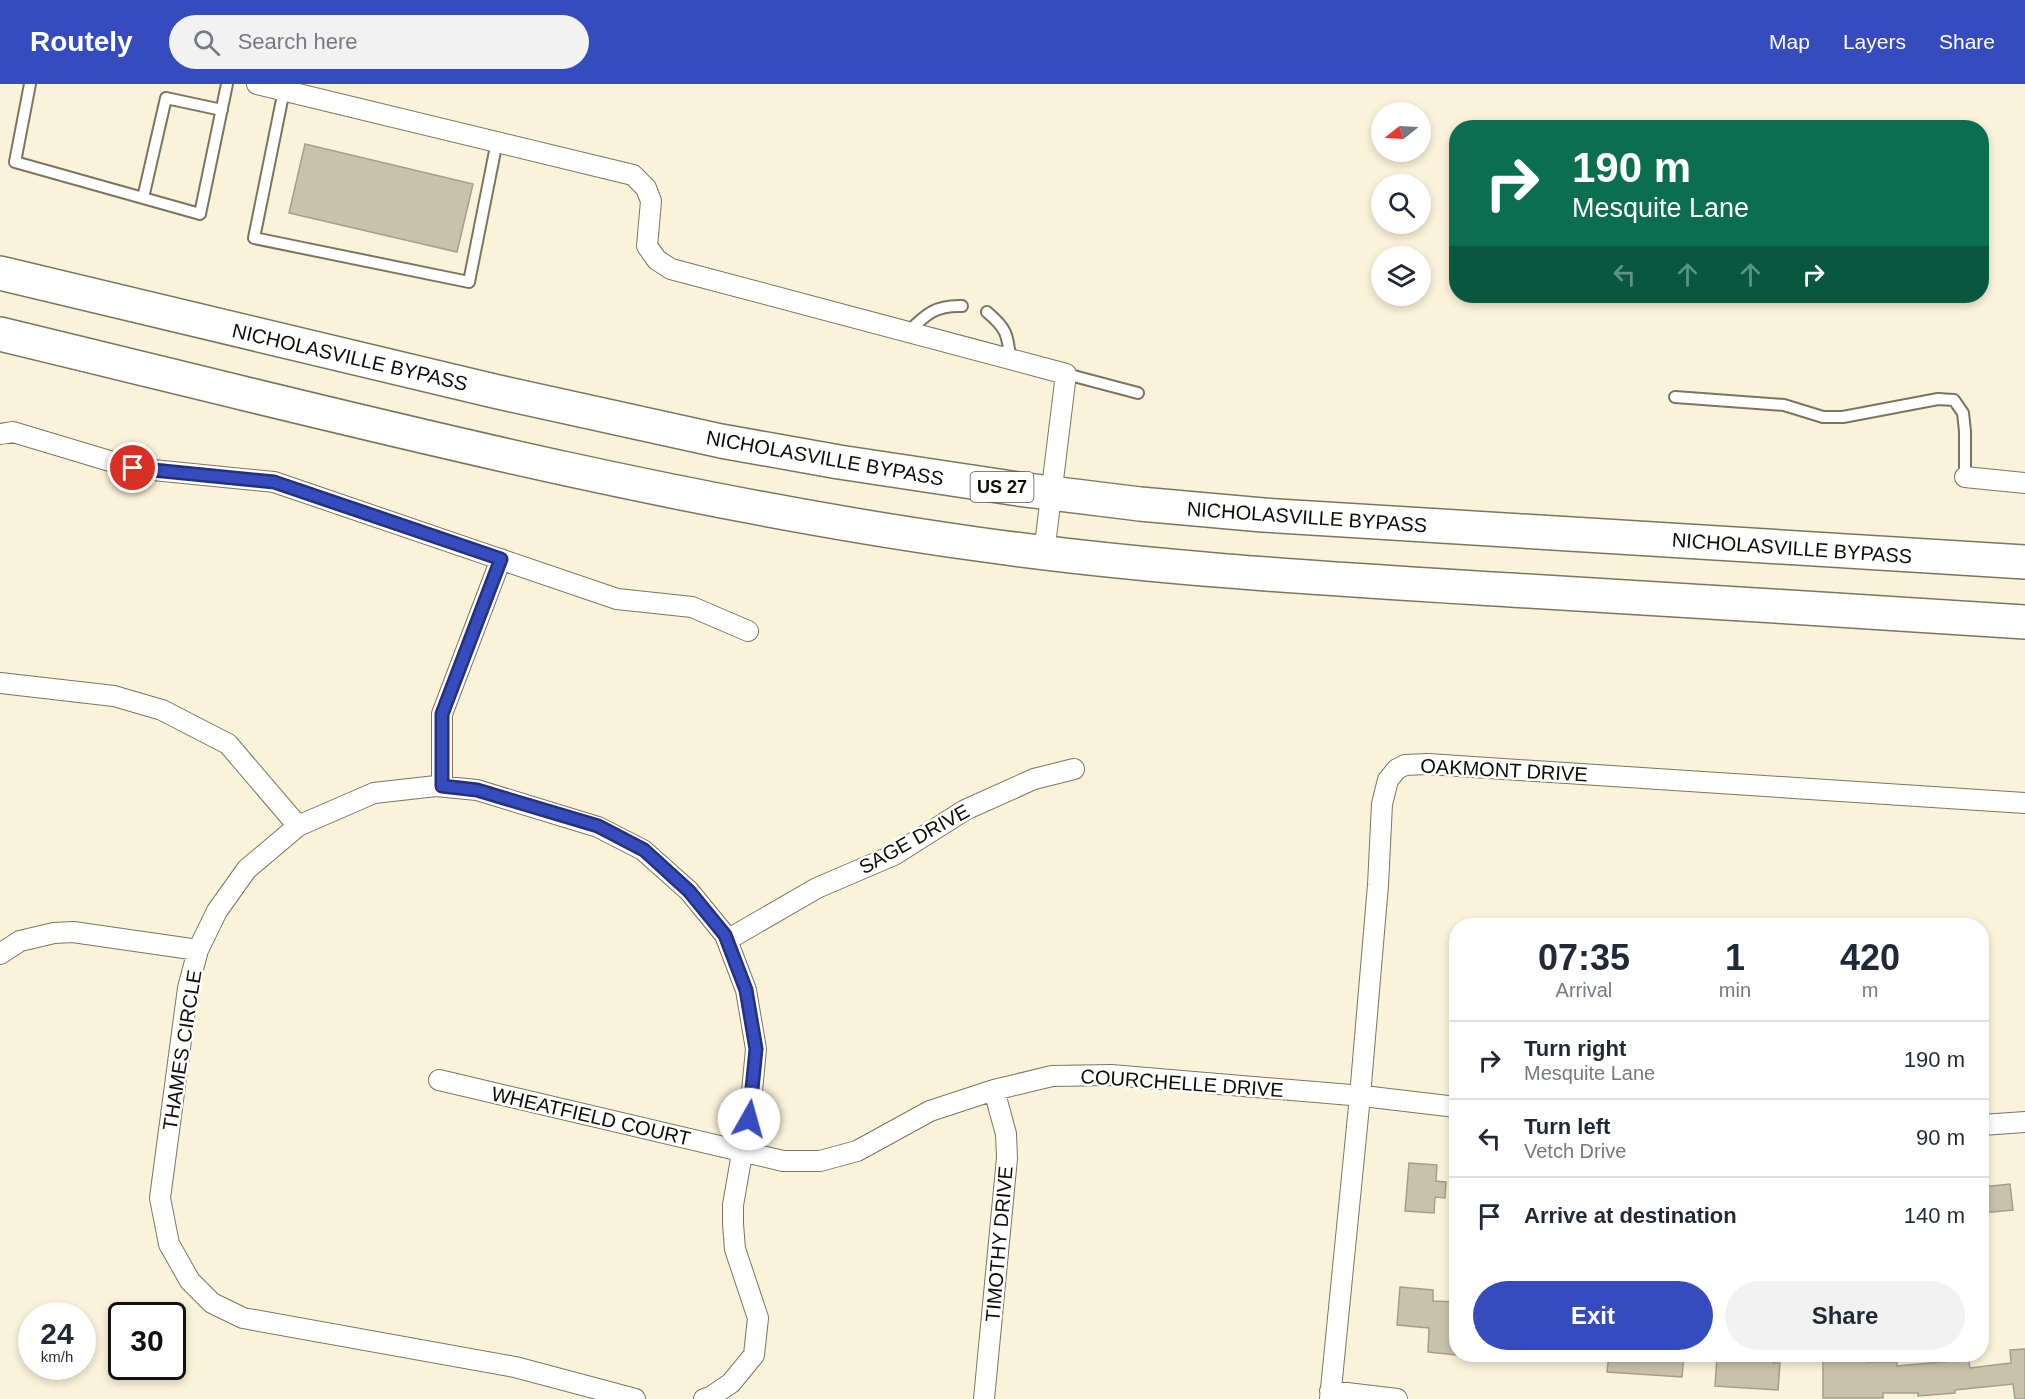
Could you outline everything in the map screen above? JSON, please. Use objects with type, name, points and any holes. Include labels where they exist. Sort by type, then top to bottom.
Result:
[{"type":"highway","name":"NICHOLASVILLE BYPASS","points":[[0,273],[663,429],[848,463],[1050,493],[1162,506],[1325,520],[2025,562]]},
{"type":"highway","points":[[0,334],[670,491],[853,525],[1044,553],[1281,575],[2025,622]]},
{"type":"street","points":[[256,84],[633,175],[646,188],[651,201],[647,246],[657,260],[671,269],[1066,374],[1044,553]]},
{"type":"street","points":[[0,434],[13,432],[133,468],[274,482],[617,599],[692,607],[748,631]]},
{"type":"street","points":[[1965,477],[2025,483]]},
{"type":"street","points":[[442,786],[442,714],[501,559]]},
{"type":"street","points":[[0,683],[114,696],[162,710],[228,744],[298,826]]},
{"type":"street","name":"OAKMONT DRIVE","points":[[1330,1395],[1360,1096],[1377,897],[1382,804],[1388,780],[1397,769],[1405,765],[1428,764],[2025,803]]},
{"type":"street","name":"SAGE DRIVE","points":[[727,940],[817,888],[894,855],[965,810],[1034,779],[1074,769]]},
{"type":"street","name":"THAMES CIRCLE","points":[[635,1399],[515,1367],[243,1318],[212,1303],[190,1281],[169,1244],[160,1198],[188,988],[198,950],[217,911],[247,868],[298,826],[374,793],[442,786],[477,790],[598,826],[644,850],[689,891],[725,935],[746,990],[756,1049],[751,1102],[733,1205],[733,1224],[735,1249],[758,1318],[754,1355],[732,1383],[704,1399]]},
{"type":"street","points":[[0,954],[20,941],[54,933],[73,932],[198,950]]},
{"type":"street","name":"COURCHELLE DRIVE","points":[[743,1152],[783,1161],[820,1161],[857,1151],[930,1111],[994,1090],[1052,1076],[1111,1075],[1360,1096],[1449,1106]]},
{"type":"street","name":"WHEATFIELD COURT","points":[[439,1080],[743,1152]]},
{"type":"street","name":"TIMOTHY DRIVE","points":[[984,1399],[1007,1158],[1006,1134],[994,1090]]},
{"type":"street","points":[[1989,1125],[2025,1122]]},
{"type":"street","points":[[1330,1395],[1397,1399]]},
{"type":"lane","points":[[30,84],[15,162],[200,214],[227,84]]},
{"type":"lane","points":[[284,90],[254,238],[469,282],[497,141]]},
{"type":"lane","points":[[143,198],[166,98],[222,110]]},
{"type":"lane","points":[[908,332],[925,315],[945,305],[962,306]]},
{"type":"lane","points":[[987,312],[1002,324],[1008,342],[1010,359]]},
{"type":"lane","points":[[1066,374],[1138,393]]},
{"type":"lane","points":[[1675,397],[1784,405],[1823,417],[1855,416],[1938,399],[1954,400],[1963,413],[1965,477]]},
{"type":"building","points":[[305,144],[473,184],[457,252],[289,213]]},
{"type":"building","points":[[1409,1163],[1437,1165],[1436,1181],[1446,1182],[1445,1198],[1435,1197],[1434,1213],[1405,1211]]},
{"type":"building","points":[[2010,1184],[2013,1210],[1989,1212],[1989,1186]]},
{"type":"building","points":[[1400,1287],[1433,1290],[1433,1301],[1449,1302],[1449,1354],[1428,1352],[1429,1328],[1397,1325]]},
{"type":"building","points":[[2025,1349],[2025,1399],[2015,1399],[2013,1384],[1918,1396],[1918,1393],[1883,1393],[1883,1398],[1823,1398],[1823,1362],[1897,1362],[1897,1366],[1969,1362],[1970,1368],[2011,1363],[2010,1350]]},
{"type":"building","points":[[1608,1362],[1683,1362],[1682,1377],[1607,1372]]},
{"type":"building","points":[[1717,1362],[1780,1363],[1778,1390],[1715,1386]]},
{"type":"route","points":[[133,468],[274,482],[501,559],[442,714],[442,786],[477,790],[598,826],[644,850],[689,891],[725,935],[746,990],[756,1049],[749,1119]]}]
